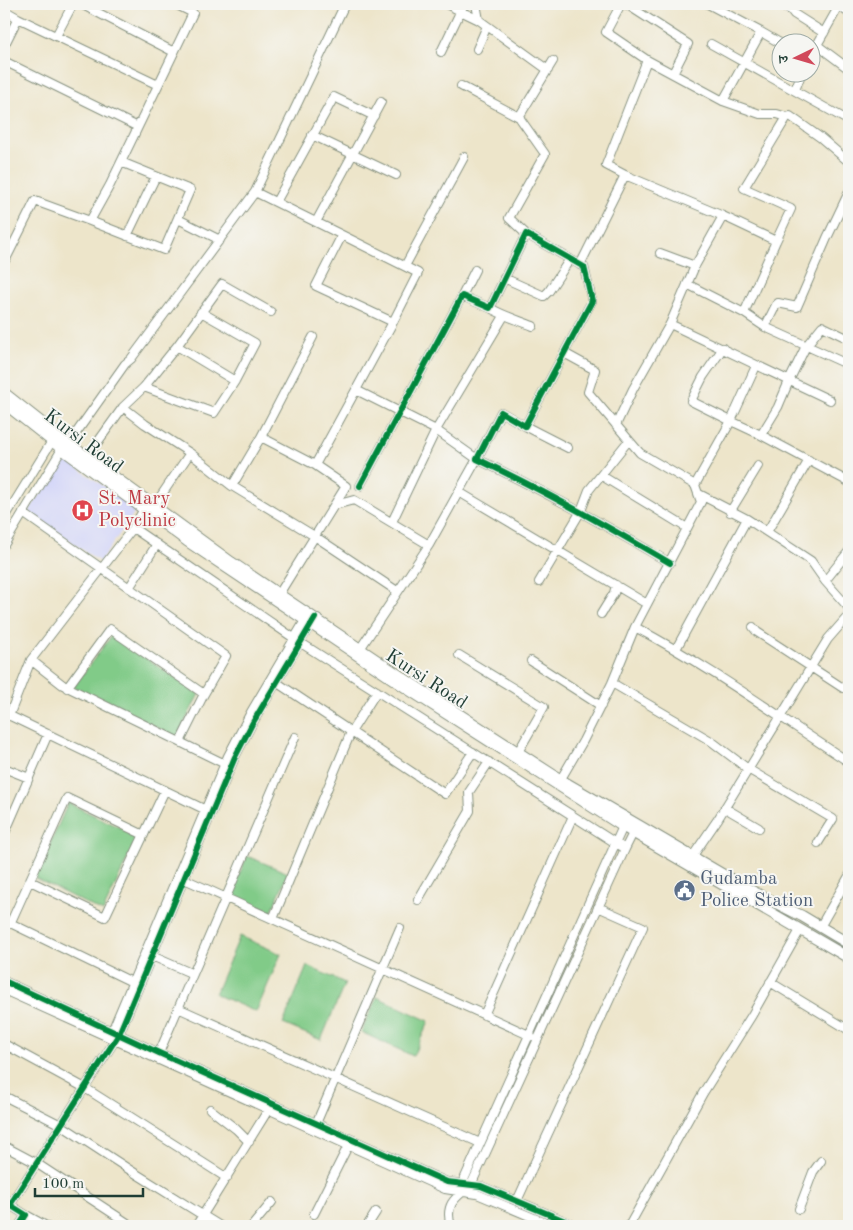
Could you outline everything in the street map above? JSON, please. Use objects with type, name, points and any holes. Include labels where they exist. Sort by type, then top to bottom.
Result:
[{"type":"main road","name":"Kursi Road","points":[[4,393],[61,443],[87,457],[149,508],[279,594],[310,619],[360,649],[518,752],[559,783]]},
{"type":"main road","name":"Kursi Road","points":[[4,403],[149,508],[310,619],[559,783],[690,860],[849,944]]},
{"type":"main road","name":"Kursi Road","points":[[690,860],[800,930],[849,958]]},
{"type":"street","points":[[56,36],[74,4]]},
{"type":"street","points":[[80,4],[174,52]]},
{"type":"street","points":[[90,221],[110,185],[193,13],[175,4]]},
{"type":"street","points":[[4,519],[61,443],[131,359],[255,192],[344,4]]},
{"type":"street","points":[[446,4],[459,12],[479,20],[548,70]]},
{"type":"street","points":[[441,52],[464,4]]},
{"type":"street","points":[[476,4],[479,20]]},
{"type":"street","points":[[621,4],[606,32],[647,60],[723,101],[760,114],[790,116],[821,138],[849,162]]},
{"type":"street","points":[[626,4],[688,44],[673,73]]},
{"type":"street","points":[[708,4],[770,37]]},
{"type":"street","points":[[776,4],[790,10],[824,32]]},
{"type":"street","points":[[820,39],[839,5],[849,13]]},
{"type":"street","points":[[4,10],[158,85]]},
{"type":"street","points":[[4,46],[18,18]]},
{"type":"street","points":[[477,49],[487,26]]},
{"type":"street","points":[[723,101],[761,32]]},
{"type":"street","points":[[711,44],[849,121]]},
{"type":"street","points":[[820,47],[849,69]]},
{"type":"street","points":[[647,60],[606,165],[776,241]]},
{"type":"street","points":[[4,61],[138,127]]},
{"type":"street","points":[[519,117],[553,61]]},
{"type":"street","points":[[795,90],[798,82]]},
{"type":"street","points":[[461,86],[519,117],[545,154],[509,218],[526,234],[584,267],[592,301],[525,426]]},
{"type":"street","points":[[276,202],[334,97],[374,116]]},
{"type":"street","points":[[316,222],[381,102]]},
{"type":"street","points":[[744,313],[791,209],[744,188],[787,117]]},
{"type":"street","points":[[312,136],[396,175]]},
{"type":"street","points":[[405,266],[464,157]]},
{"type":"street","points":[[4,258],[6,259],[35,201],[164,250],[190,190],[121,162]]},
{"type":"street","points":[[580,265],[624,174]]},
{"type":"street","points":[[127,236],[156,176]]},
{"type":"street","points":[[255,192],[418,273],[314,465]]},
{"type":"street","points":[[766,326],[778,303],[797,307],[849,192]]},
{"type":"street","points":[[616,425],[670,324],[695,266],[722,216]]},
{"type":"street","points":[[178,219],[220,240]]},
{"type":"street","points":[[490,308],[526,234]]},
{"type":"street","points":[[342,235],[316,286],[393,322]]},
{"type":"street","points":[[660,253],[695,266]]},
{"type":"street","points":[[504,278],[544,296],[570,259]]},
{"type":"street","points":[[360,486],[475,270]]},
{"type":"street","points":[[87,457],[123,407],[144,387],[177,346],[222,284],[271,312]]},
{"type":"street","points":[[687,284],[766,326],[849,365]]},
{"type":"street","points":[[462,296],[504,316],[509,316],[533,326]]},
{"type":"street","points":[[144,387],[214,413],[235,381],[254,343],[201,312]]},
{"type":"street","points":[[392,522],[436,430],[504,316]]},
{"type":"street","points":[[670,324],[830,400]]},
{"type":"street","points":[[761,435],[778,407],[788,381],[806,346],[822,326],[849,339]]},
{"type":"street","points":[[232,486],[261,437],[303,358],[312,337]]},
{"type":"street","points":[[177,346],[235,381]]},
{"type":"street","points":[[723,348],[691,401],[761,435],[849,482]]},
{"type":"street","points":[[559,783],[583,741],[612,683],[635,626],[701,502],[695,485],[640,452],[588,392],[595,370],[564,353]]},
{"type":"street","points":[[695,485],[731,421],[756,366]]},
{"type":"street","points":[[356,390],[436,430],[477,458],[581,511],[670,562]]},
{"type":"street","points":[[123,407],[145,424],[190,453],[232,486],[316,537],[397,591]]},
{"type":"street","points":[[360,649],[429,545],[459,492],[500,412],[568,448]]},
{"type":"street","points":[[261,437],[314,465],[346,486],[279,594]]},
{"type":"street","points":[[539,582],[581,511],[589,490],[629,440]]},
{"type":"street","points":[[4,545],[61,443]]},
{"type":"street","points":[[190,453],[31,660],[6,714],[209,811]]},
{"type":"street","points":[[767,532],[809,460]]},
{"type":"street","points":[[730,512],[758,466]]},
{"type":"street","points":[[602,476],[687,528]]},
{"type":"street","points":[[459,492],[647,604]]},
{"type":"street","points":[[699,494],[747,520],[811,561],[825,581],[849,608]]},
{"type":"street","points":[[335,504],[354,500],[429,545]]},
{"type":"street","points":[[23,513],[226,656],[180,742]]},
{"type":"street","points":[[676,649],[747,520]]},
{"type":"street","points":[[133,528],[298,641],[625,849]]},
{"type":"street","points":[[129,588],[157,544]]},
{"type":"street","points":[[825,581],[848,554]]},
{"type":"street","points":[[601,614],[614,593],[616,586]]},
{"type":"street","points":[[690,860],[725,808],[828,639],[849,615]]},
{"type":"street","points":[[115,1035],[132,982],[209,811],[252,724],[310,619]]},
{"type":"street","points":[[635,626],[730,682],[849,762]]},
{"type":"street","points":[[753,627],[757,632],[844,688]]},
{"type":"street","points":[[67,688],[110,629],[204,694]]},
{"type":"street","points":[[209,811],[225,764],[250,712],[298,641]]},
{"type":"street","points":[[459,655],[544,707],[518,752]]},
{"type":"street","points":[[31,660],[67,688],[225,764]]},
{"type":"street","points":[[531,661],[600,706]]},
{"type":"street","points":[[276,682],[445,794],[473,752]]},
{"type":"street","points":[[612,683],[711,741],[748,769],[833,819],[818,843]]},
{"type":"street","points":[[273,919],[352,732],[377,691]]},
{"type":"street","points":[[4,835],[48,734]]},
{"type":"street","points":[[159,1053],[295,737]]},
{"type":"street","points":[[418,900],[470,811],[469,792],[489,762]]},
{"type":"street","points":[[4,768],[29,778]]},
{"type":"street","points":[[30,880],[105,916],[165,790]]},
{"type":"street","points":[[132,982],[7,922],[30,880],[66,798],[144,835]]},
{"type":"street","points":[[725,808],[759,828]]},
{"type":"street","points":[[484,1015],[573,816]]},
{"type":"street","points":[[451,1226],[449,1212],[451,1202],[462,1188],[480,1143],[624,822]]},
{"type":"street","points":[[472,1185],[635,829]]},
{"type":"street","points":[[820,927],[849,876]]},
{"type":"street","points":[[180,878],[538,1039]]},
{"type":"street","points":[[46,1226],[7,1203],[36,1163],[85,1088],[115,1035],[152,956],[180,878]]},
{"type":"street","points":[[517,1201],[643,927],[598,907]]},
{"type":"street","points":[[315,1127],[400,928]]},
{"type":"street","points":[[629,1226],[702,1094],[752,1015],[800,930]]},
{"type":"street","points":[[152,956],[193,974]]},
{"type":"street","points":[[4,981],[270,1107],[553,1226]]},
{"type":"street","points":[[770,982],[849,1030]]},
{"type":"street","points":[[4,990],[159,1053],[270,1107]]},
{"type":"street","points":[[178,1008],[480,1143]]},
{"type":"street","points":[[4,1044],[85,1088],[227,1178]]},
{"type":"street","points":[[4,1096],[61,1125],[220,1226]]},
{"type":"street","points":[[196,1226],[270,1107]]},
{"type":"street","points":[[210,1109],[236,1129],[249,1142]]},
{"type":"street","points":[[315,1127],[348,1146],[445,1189],[462,1188],[472,1185],[481,1186],[577,1226]]},
{"type":"street","points":[[4,1146],[36,1163],[132,1226]]},
{"type":"street","points":[[314,1214],[330,1186],[348,1146]]},
{"type":"street","points":[[799,1208],[813,1172],[821,1161]]},
{"type":"street","points":[[252,1226],[272,1202]]},
{"type":"street","points":[[367,1226],[376,1212]]},
{"type":"street","points":[[19,1226],[26,1215]]},
{"type":"shaded area","name":"St. Mary Polyclinic","points":[[65,459],[137,509],[100,562],[28,512]]},
{"type":"green space","points":[[112,635],[199,694],[177,737],[73,687]]},
{"type":"green space","points":[[68,803],[138,836],[103,912],[35,878]]},
{"type":"green space","points":[[247,856],[288,873],[271,913],[231,895]]},
{"type":"green space","points":[[240,936],[281,954],[256,1012],[215,994]]},
{"type":"green space","points":[[307,966],[345,983],[321,1040],[283,1024]]},
{"type":"green space","points":[[377,997],[429,1021],[413,1056],[361,1032]]},
{"type":"cycle path","points":[[360,486],[462,296],[490,308],[526,234],[584,267],[592,301],[525,426],[501,412],[477,459],[575,509],[670,563]]},
{"type":"cycle path","points":[[19,1226],[26,1215],[10,1205],[119,1034],[235,757],[252,724],[315,618]]},
{"type":"cycle path","points":[[4,981],[159,1053],[447,1182],[481,1186],[577,1226]]},
{"type":"place","name":"St. Mary Polyclinic","points":[[82,510]]},
{"type":"place","name":"Gudamba Police Station","points":[[684,890]]}]
